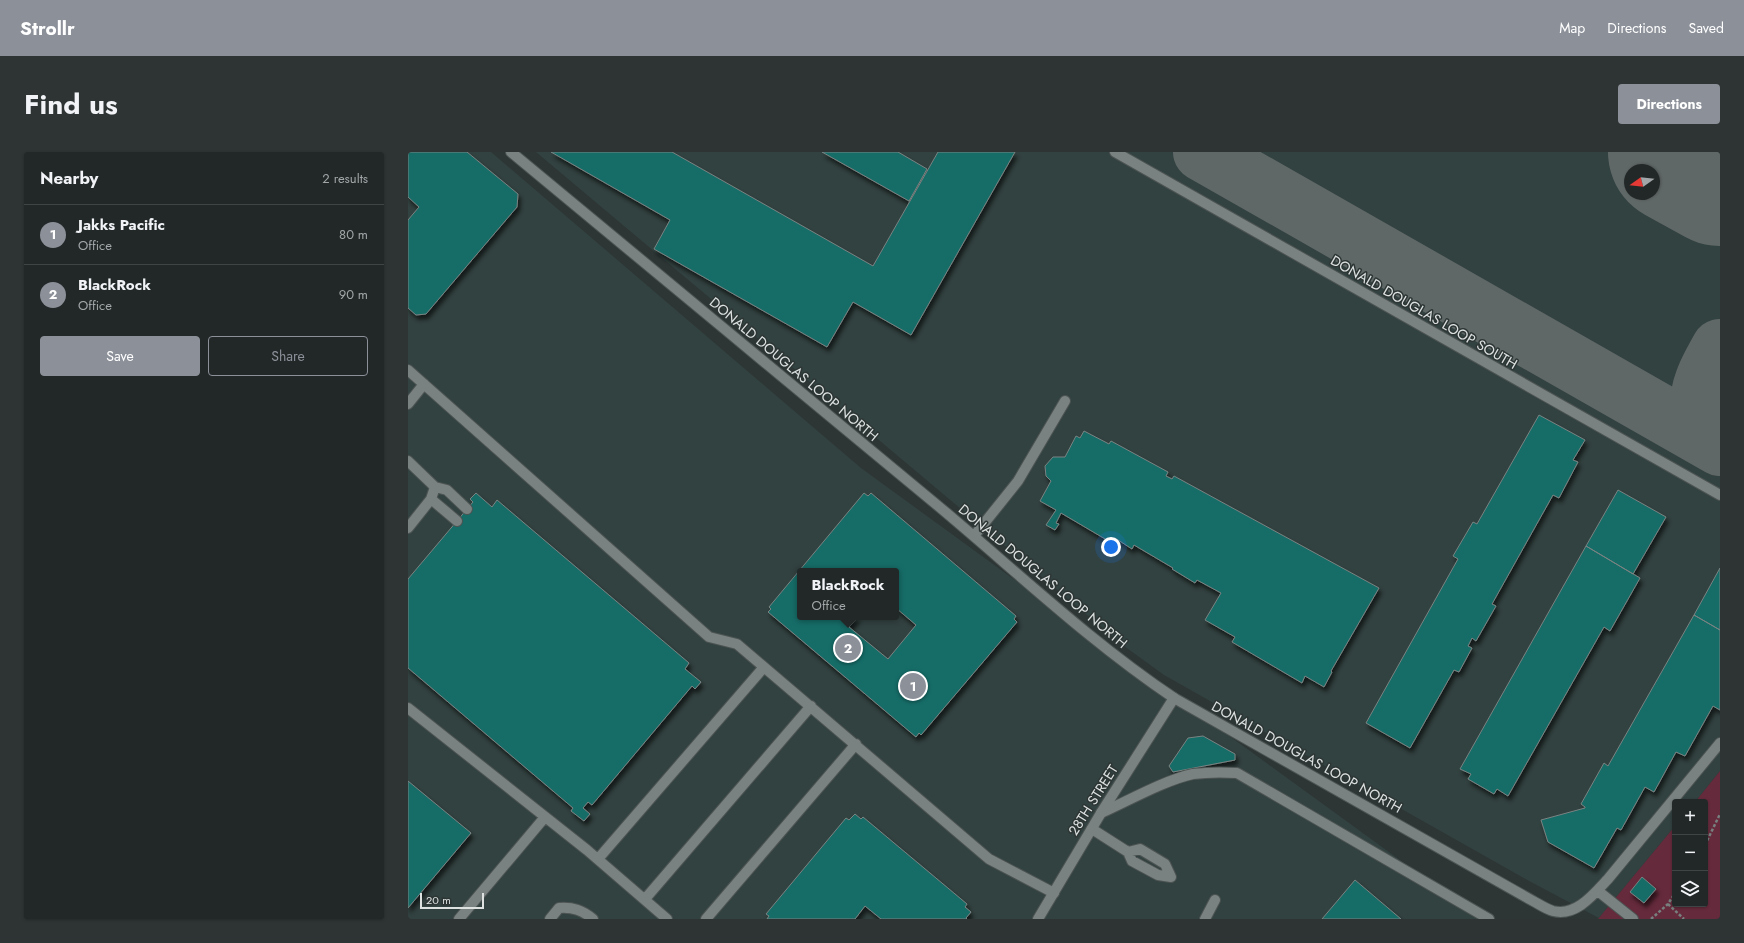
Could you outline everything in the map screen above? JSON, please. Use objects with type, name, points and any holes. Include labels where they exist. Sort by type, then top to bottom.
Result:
[{"type":"street","name":"DONALD DOUGLAS LOOP NORTH","points":[[511,152],[974,536],[1060,611],[1130,667],[1174,698],[1526,897],[1554,911],[1571,911],[1588,901],[1598,891],[1720,743]]},
{"type":"street","name":"DONALD DOUGLAS LOOP SOUTH","points":[[1115,152],[1720,495]]},
{"type":"street","points":[[408,370],[709,637],[737,644],[989,859],[1054,893]]},
{"type":"street","points":[[408,404],[424,384]]},
{"type":"street","points":[[974,536],[1018,482],[1065,401]]},
{"type":"street","points":[[408,461],[435,487],[447,490],[467,508]]},
{"type":"street","points":[[408,528],[431,499],[435,487]]},
{"type":"street","points":[[431,499],[457,522]]},
{"type":"street","points":[[598,859],[764,667]]},
{"type":"street","name":"28TH STREET","points":[[1038,919],[1101,813],[1174,698]]},
{"type":"street","points":[[645,899],[811,706]]},
{"type":"street","points":[[408,708],[598,859],[667,919]]},
{"type":"street","points":[[706,919],[856,744]]},
{"type":"street","points":[[1101,813],[1172,781],[1193,774],[1215,772],[1237,773],[1489,919]]},
{"type":"street","points":[[459,919],[545,816]]},
{"type":"street","points":[[1092,829],[1128,852]]},
{"type":"street","points":[[1598,891],[1633,919]]},
{"type":"street","points":[[1205,919],[1215,900]]},
{"type":"street","points":[[550,919],[559,908],[571,907],[593,919]]},
{"type":"path","points":[[1708,839],[1720,814]]},
{"type":"path","points":[[1651,919],[1668,904],[1672,898]]},
{"type":"path","points":[[1668,904],[1684,919]]},
{"type":"shaded area","points":[[408,152],[491,152],[861,468],[1481,919],[408,919]]},
{"type":"shaded area","points":[[536,152],[1720,152],[1720,771],[1697,799],[1672,799],[1672,830],[1599,918],[1531,882],[1164,675],[1124,646]]},
{"type":"shaded area","points":[[1720,771],[1720,919],[1598,919],[1672,830],[1672,907],[1708,907],[1708,799],[1697,799]]},
{"type":"building","points":[[408,152],[467,152],[518,194],[517,207],[426,314],[416,315],[408,308],[408,220],[419,207],[408,197]]},
{"type":"building","points":[[551,152],[672,152],[873,266],[938,152],[1015,152],[911,335],[853,302],[827,347],[654,249],[670,220]]},
{"type":"building","points":[[822,152],[898,152],[927,169],[909,201]]},
{"type":"building","points":[[1539,415],[1585,440],[1573,460],[1578,462],[1559,498],[1553,495],[1492,604],[1496,606],[1476,641],[1472,638],[1468,646],[1472,648],[1459,672],[1454,670],[1410,748],[1366,723],[1458,559],[1453,556],[1473,522],[1477,524]]},
{"type":"building","points":[[1084,431],[1109,444],[1111,441],[1168,472],[1166,476],[1172,479],[1174,476],[1379,588],[1331,671],[1332,672],[1324,687],[1305,676],[1302,683],[1232,642],[1235,637],[1205,620],[1221,593],[1197,580],[1195,583],[1134,545],[1132,549],[1115,538],[1112,543],[1061,513],[1056,523],[1059,524],[1055,530],[1046,525],[1056,510],[1040,501],[1051,481],[1046,476],[1045,466],[1053,457],[1065,457],[1076,436],[1080,438]]},
{"type":"building","points":[[1618,490],[1666,517],[1633,574],[1586,546]]},
{"type":"building","points":[[476,493],[492,507],[497,500],[689,663],[685,669],[701,682],[695,689],[692,686],[592,805],[588,802],[583,808],[590,814],[584,821],[571,811],[573,808],[408,668],[408,579],[473,502],[470,499]]},
{"type":"building","points":[[864,493],[868,496],[871,493],[1016,616],[1014,619],[1017,622],[921,735],[919,733],[916,737],[768,612],[771,609],[769,607],[797,573],[797,620],[855,620],[849,627],[888,659],[916,625],[899,611],[899,568],[802,568]]},
{"type":"building","points":[[1586,546],[1640,578],[1610,631],[1604,627],[1508,796],[1497,789],[1494,794],[1468,779],[1471,774],[1460,769]]},
{"type":"building","points":[[1720,568],[1720,630],[1694,615]]},
{"type":"building","points":[[1694,615],[1720,630],[1720,710],[1713,706],[1685,756],[1676,752],[1654,792],[1645,787],[1621,830],[1617,828],[1594,868],[1548,842],[1541,820],[1585,808],[1581,804],[1604,763],[1608,766]]},
{"type":"building","points":[[1203,736],[1235,754],[1235,760],[1173,772],[1169,766],[1188,738]]},
{"type":"building","points":[[408,781],[471,833],[408,908]]},
{"type":"building","points":[[855,814],[861,819],[863,817],[967,904],[965,907],[971,912],[966,918],[967,919],[881,919],[865,906],[855,919],[767,919],[769,916],[766,914],[846,818],[849,820]]},
{"type":"building","points":[[1642,877],[1656,889],[1644,903],[1630,892]]},
{"type":"building","points":[[1355,880],[1401,919],[1322,919]]},
{"type":"taxiway","points":[[1202,152],[1720,447]]},
{"type":"taxiway","points":[[1696,161],[1720,185]]},
{"type":"taxiway","points":[[1720,348],[1706,374],[1700,397],[1700,408],[1703,420],[1720,445]]},
{"type":"runway","points":[[1680,152],[1720,174]]},
{"type":"place","name":"BlackRock","points":[[848,648]]},
{"type":"place","name":"Jakks Pacific","points":[[913,686]]}]
